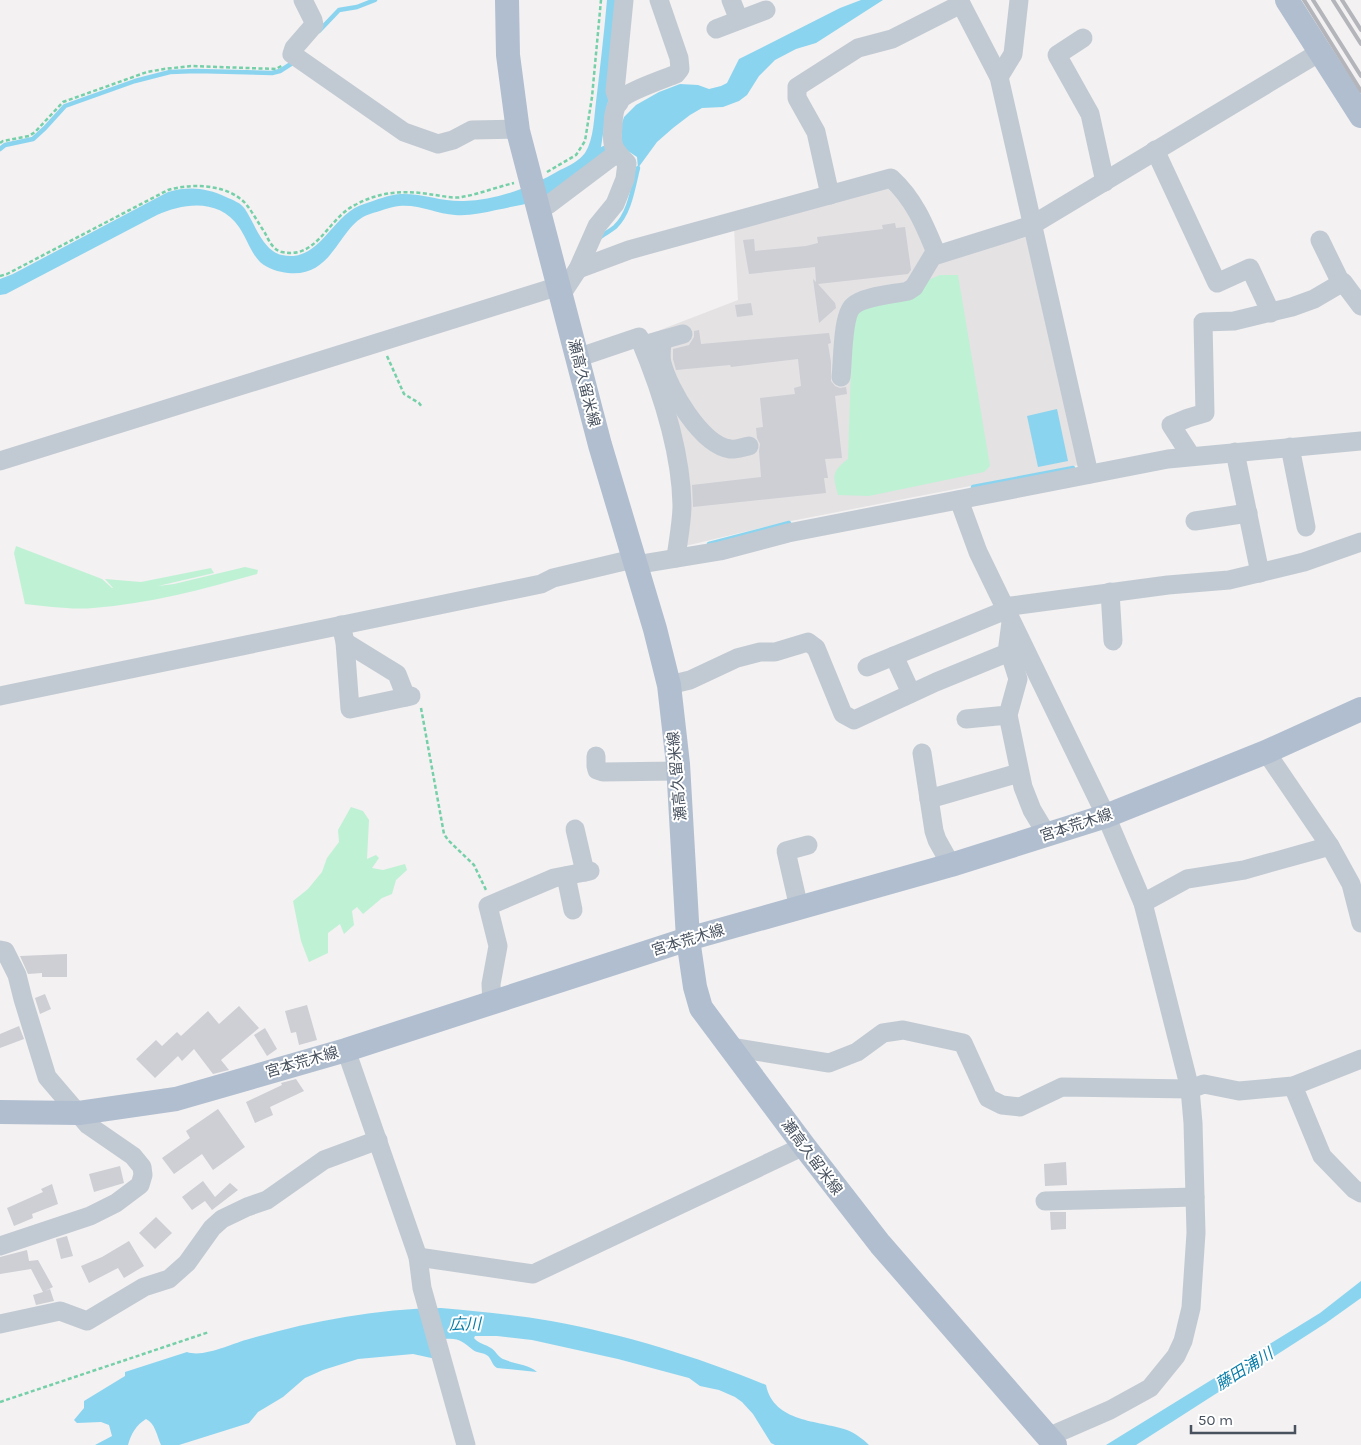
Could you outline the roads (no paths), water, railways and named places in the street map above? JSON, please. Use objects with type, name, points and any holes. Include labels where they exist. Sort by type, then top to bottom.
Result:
[{"type":"main road","name":"瀬高久留米線","points":[[507,0],[508,55],[518,129],[536,177],[560,291],[577,358],[600,445],[655,629],[669,685],[678,771],[688,939],[695,987],[701,1008],[880,1244],[948,1320],[1051,1441]]},
{"type":"main road","points":[[1288,0],[1361,116]]},
{"type":"main road","name":"宮本荒木線","points":[[0,1112],[79,1113],[176,1098],[346,1050],[688,939],[951,864],[1106,816],[1266,752],[1361,709]]},
{"type":"street","points":[[303,0],[314,26],[294,48],[293,56],[404,132],[438,144],[453,140],[472,130],[518,129]]},
{"type":"street","points":[[619,103],[615,91],[624,0]]},
{"type":"street","points":[[0,461],[381,341],[560,291],[578,269],[597,226],[616,204],[625,179],[627,163],[617,152],[611,141],[614,114],[620,100],[676,74],[680,69],[679,58],[659,0]]},
{"type":"street","points":[[731,0],[739,20]]},
{"type":"street","points":[[999,77],[1013,54],[1018,0]]},
{"type":"street","points":[[830,195],[816,132],[797,98],[797,87],[858,48],[892,39],[960,2],[999,77],[1088,474]]},
{"type":"street","points":[[716,29],[766,10]]},
{"type":"street","points":[[1084,38],[1057,55],[1090,114],[1105,182]]},
{"type":"street","points":[[578,269],[629,250],[890,178],[901,187],[920,214],[937,255],[1032,226],[1320,52]]},
{"type":"street","points":[[1155,150],[1217,283],[1250,268],[1270,313]]},
{"type":"street","points":[[548,205],[617,152]]},
{"type":"street","points":[[1320,240],[1341,283],[1343,282],[1361,306]]},
{"type":"street","points":[[841,377],[846,319],[852,306],[860,301],[908,291],[914,287],[935,252]]},
{"type":"street","points":[[1191,456],[1171,425],[1205,414],[1203,322],[1234,322],[1292,307],[1314,299],[1341,283]]},
{"type":"street","points":[[643,346],[683,334]]},
{"type":"street","points":[[577,358],[639,337],[653,371],[665,411],[681,482],[682,514],[676,558]]},
{"type":"street","points":[[662,340],[661,361],[671,388],[693,422],[711,440],[730,449],[749,446]]},
{"type":"street","points":[[0,696],[343,634],[541,584],[552,578],[634,562],[720,551],[788,534],[1168,459],[1361,441]]},
{"type":"street","points":[[1290,447],[1306,528]]},
{"type":"street","points":[[1235,452],[1260,573]]},
{"type":"street","points":[[959,500],[978,552],[1106,816],[1143,903],[1190,1089],[1196,1233],[1191,1308],[1183,1341],[1176,1356],[1150,1388],[1051,1441]]},
{"type":"street","points":[[1195,521],[1248,513]]},
{"type":"street","points":[[867,667],[1007,613],[1110,592],[1168,584],[1229,580],[1304,562],[1361,542]]},
{"type":"street","points":[[1110,592],[1113,641]]},
{"type":"street","points":[[1007,613],[1006,653],[1012,660],[1018,680],[1008,715],[1019,773],[1032,810],[1047,834]]},
{"type":"street","points":[[343,634],[397,674],[409,697],[350,709],[343,634]]},
{"type":"street","points":[[669,685],[690,680],[736,658],[760,652],[775,652],[808,642],[816,648],[843,714],[854,720],[911,693],[1006,653]]},
{"type":"street","points":[[894,656],[911,693]]},
{"type":"street","points":[[966,719],[1008,715]]},
{"type":"street","points":[[1266,752],[1330,846],[1351,884],[1361,923]]},
{"type":"street","points":[[922,753],[934,831],[951,864]]},
{"type":"street","points":[[596,756],[597,770],[603,772],[678,771]]},
{"type":"street","points":[[929,798],[1019,773]]},
{"type":"street","points":[[492,1003],[492,984],[498,946],[488,906],[554,878],[588,872],[575,829]]},
{"type":"street","points":[[799,908],[786,852],[808,845]]},
{"type":"street","points":[[1143,903],[1187,879],[1244,870],[1330,846]]},
{"type":"street","points":[[566,876],[573,910]]},
{"type":"street","points":[[0,950],[4,951],[17,975],[47,1077],[88,1125],[138,1161],[144,1175],[140,1185],[116,1203],[90,1216],[0,1246]]},
{"type":"street","points":[[730,1047],[829,1063],[857,1052],[883,1033],[903,1030],[963,1043],[988,1098],[1002,1105],[1020,1107],[1062,1087],[1190,1089],[1204,1084],[1239,1091],[1293,1086],[1361,1059]]},
{"type":"street","points":[[346,1050],[418,1257],[422,1288],[466,1445]]},
{"type":"street","points":[[1293,1086],[1322,1156],[1354,1190],[1361,1193]]},
{"type":"street","points":[[0,1324],[60,1311],[87,1321],[144,1287],[169,1279],[187,1263],[212,1228],[222,1219],[247,1207],[268,1200],[324,1160],[378,1140]]},
{"type":"street","points":[[418,1257],[533,1274],[804,1146]]},
{"type":"street","points":[[1045,1200],[1195,1197]]},
{"type":"water","points":[[607,0],[619,0],[609,95],[601,147],[622,138],[624,117],[636,105],[659,92],[680,84],[698,85],[709,89],[721,86],[727,83],[739,59],[840,8],[861,0],[883,0],[816,43],[796,49],[775,60],[759,76],[747,95],[739,101],[723,107],[702,108],[690,115],[657,142],[638,168],[637,157],[625,149],[551,196],[529,203],[465,215],[448,214],[406,206],[385,209],[359,220],[350,228],[326,259],[316,267],[304,272],[281,272],[260,262],[239,227],[222,211],[201,206],[178,208],[157,215],[6,294],[0,295],[0,279],[13,274],[168,192],[176,190],[205,190],[237,202],[245,209],[260,236],[270,248],[282,255],[295,256],[306,252],[316,245],[353,209],[382,198],[408,194],[456,201],[477,200],[514,192],[538,182],[577,161],[583,156],[588,147],[594,121]]},
{"type":"water","points":[[1057,409],[1068,461],[1038,467],[1027,416]]},
{"type":"water","name":"藤田浦川","points":[[1361,1281],[1361,1298],[1326,1323],[1136,1445],[1106,1445],[1320,1313]]},
{"type":"water","name":"広川","points":[[441,1308],[496,1313],[578,1326],[687,1356],[766,1385],[778,1407],[787,1413],[799,1418],[847,1430],[859,1436],[869,1445],[775,1445],[771,1443],[753,1414],[742,1402],[719,1390],[700,1386],[689,1378],[618,1359],[532,1340],[497,1336],[475,1336],[474,1338],[493,1349],[501,1358],[530,1367],[537,1372],[497,1368],[486,1355],[475,1351],[458,1340],[445,1339],[436,1359],[413,1354],[358,1359],[323,1370],[305,1378],[283,1397],[258,1412],[249,1423],[179,1445],[161,1445],[154,1427],[146,1419],[134,1430],[128,1445],[95,1445],[112,1436],[109,1425],[101,1422],[77,1423],[74,1420],[84,1408],[84,1401],[125,1376],[125,1372],[187,1352],[210,1352],[272,1333],[344,1317],[392,1311]]},
{"type":"waterway","points":[[319,31],[339,10],[357,7],[375,0]]},
{"type":"waterway","points":[[0,149],[5,145],[33,139],[65,106],[135,81],[170,72],[272,73],[280,71],[294,62]]},
{"type":"waterway","points":[[599,238],[615,227],[624,215],[628,207],[638,168]]},
{"type":"waterway","points":[[973,487],[1073,468]]},
{"type":"waterway","points":[[709,544],[789,523]]},
{"type":"railway","points":[[1304,0],[1361,91]]},
{"type":"railway","points":[[1313,0],[1361,76]]},
{"type":"railway","points":[[1333,0],[1361,44]]},
{"type":"railway","points":[[1342,0],[1361,30]]}]
